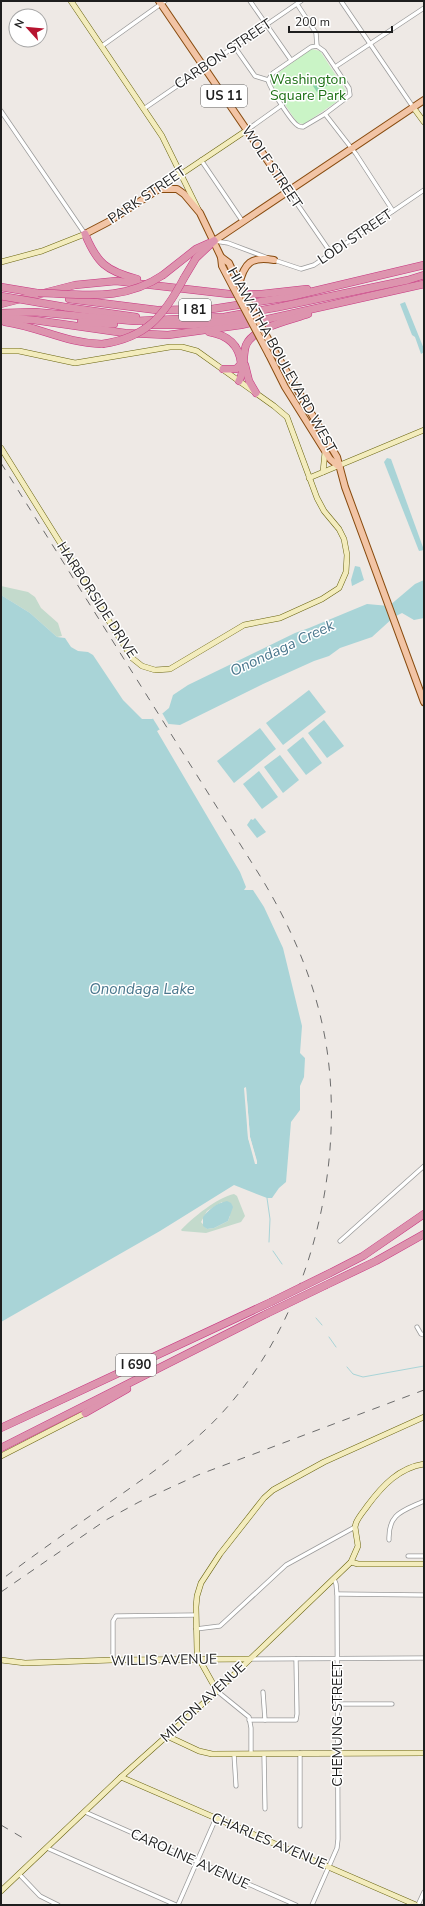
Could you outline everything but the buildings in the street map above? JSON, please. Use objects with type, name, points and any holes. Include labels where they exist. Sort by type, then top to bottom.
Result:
[{"type":"highway","points":[[85,234],[96,257],[110,270],[166,287]]},
{"type":"highway","points":[[38,293],[126,293],[139,289],[164,275],[196,249],[214,241]]},
{"type":"highway","points":[[1,320],[29,327],[71,341],[102,344],[115,342],[134,336],[155,322],[172,301],[196,258],[214,241]]},
{"type":"highway","name":"I 81","points":[[1,287],[69,299],[139,308],[197,310],[289,297],[424,265]]},
{"type":"highway","name":"I 81","points":[[1,296],[65,307],[142,317],[191,319],[224,317],[408,280],[424,275]]},
{"type":"highway","points":[[1,304],[93,283],[131,282],[229,294],[262,294],[301,289],[319,289]]},
{"type":"highway","points":[[34,320],[144,335],[168,335],[241,325],[424,284]]},
{"type":"highway","points":[[1,320],[34,320],[161,326],[191,325],[255,318],[278,312],[303,302]]},
{"type":"highway","points":[[238,380],[247,344],[251,337],[257,333],[343,302]]},
{"type":"highway","points":[[1,313],[35,312],[134,321],[191,319]]},
{"type":"highway","points":[[199,331],[215,333],[227,337],[237,349],[249,381],[256,393]]},
{"type":"highway","points":[[223,369],[236,369],[243,362]]},
{"type":"highway","points":[[388,1241],[424,1209]]},
{"type":"highway","name":"I 690","points":[[1,1428],[330,1273],[388,1241],[424,1214]]},
{"type":"highway","name":"I 690","points":[[1,1448],[266,1314],[376,1261],[422,1235]]},
{"type":"highway","points":[[85,1413],[129,1388],[158,1368]]},
{"type":"main road","name":"WOLF STREET","points":[[162,2],[289,192]]},
{"type":"main road","points":[[214,241],[424,100]]},
{"type":"main road","name":"HIAWATHA BOULEVARD WEST","points":[[159,189],[172,188],[181,191],[200,213],[221,257],[229,263],[236,286],[285,387],[325,452],[338,466]]},
{"type":"main road","name":"PARK STREET","points":[[85,234],[108,222],[159,189]]},
{"type":"main road","points":[[236,286],[247,265],[258,259],[274,260]]},
{"type":"main road","name":"HIAWATHA BOULEVARD WEST","points":[[236,286],[337,457],[338,466],[377,575],[422,692],[424,702]]},
{"type":"street","points":[[71,1],[145,108],[162,136],[200,213]]},
{"type":"street","points":[[250,1],[291,60]]},
{"type":"street","name":"CARBON STREET","points":[[145,108],[204,66],[301,1]]},
{"type":"street","points":[[341,1],[424,122]]},
{"type":"street","points":[[102,46],[162,2]]},
{"type":"street","points":[[297,4],[316,33],[317,46]]},
{"type":"street","points":[[335,68],[424,8]]},
{"type":"street","points":[[234,46],[255,76],[268,80],[282,105],[296,124],[303,127],[325,114],[350,95],[349,88],[324,51],[317,46],[311,47],[291,60],[273,73],[268,80]]},
{"type":"street","name":"PARK STREET","points":[[159,189],[282,105]]},
{"type":"street","points":[[1,111],[85,234]]},
{"type":"street","points":[[325,114],[352,149],[393,211]]},
{"type":"street","points":[[201,160],[243,222]]},
{"type":"street","name":"LODI STREET","points":[[214,241],[228,243],[295,268],[307,268],[424,190]]},
{"type":"street","name":"WOLF STREET","points":[[289,192],[331,253]]},
{"type":"street","name":"PARK STREET","points":[[1,262],[42,251],[85,234]]},
{"type":"street","name":"HARBORSIDE DRIVE","points":[[1,351],[18,351],[75,364],[170,347],[182,347],[197,351],[287,417],[320,505],[339,529],[345,544],[347,555],[346,572],[338,588],[322,599],[280,618],[244,625],[170,669],[154,670],[142,666],[132,658],[1,448]]},
{"type":"street","points":[[309,478],[424,430]]},
{"type":"street","points":[[323,472],[325,452]]},
{"type":"street","points":[[340,1241],[424,1166]]},
{"type":"street","points":[[417,1327],[421,1334],[424,1335]]},
{"type":"street","points":[[1,1456],[85,1413]]},
{"type":"street","points":[[251,1754],[249,1720],[246,1715],[217,1691],[199,1659],[197,1652],[197,1596],[207,1574],[252,1511],[273,1490],[324,1462],[424,1417]]},
{"type":"street","points":[[196,1629],[220,1626],[286,1565],[355,1527],[361,1515],[388,1481],[410,1468],[424,1464]]},
{"type":"street","points":[[389,1540],[389,1526],[391,1521],[396,1516],[424,1501]]},
{"type":"street","points":[[355,1527],[358,1546],[351,1562],[358,1564],[424,1564]]},
{"type":"street","points":[[408,1556],[424,1556]]},
{"type":"street","name":"MILTON AVENUE","points":[[1,1891],[121,1777],[217,1691],[351,1562]]},
{"type":"street","name":"CHEMUNG STREET","points":[[312,1905],[337,1848],[338,1839],[337,1594],[334,1579]]},
{"type":"street","points":[[337,1594],[424,1595]]},
{"type":"street","points":[[113,1660],[112,1635],[115,1616],[196,1615]]},
{"type":"street","name":"WILLIS AVENUE","points":[[1,1660],[25,1663],[113,1660],[424,1658]]},
{"type":"street","points":[[249,1720],[294,1721],[297,1718],[296,1659]]},
{"type":"street","points":[[263,1692],[264,1720]]},
{"type":"street","points":[[338,1704],[392,1704]]},
{"type":"street","points":[[167,1736],[208,1753],[264,1754],[424,1752]]},
{"type":"street","points":[[300,1753],[300,1826]]},
{"type":"street","points":[[234,1754],[236,1786]]},
{"type":"street","points":[[264,1754],[265,1809]]},
{"type":"street","name":"CHARLES AVENUE","points":[[121,1777],[417,1905]]},
{"type":"street","name":"CAROLINE AVENUE","points":[[85,1812],[296,1905]]},
{"type":"street","points":[[47,1848],[177,1905],[216,1818]]},
{"type":"street","points":[[18,1874],[40,1896],[51,1904],[58,1905]]},
{"type":"street","points":[[417,1905],[424,1892]]},
{"type":"green space","name":"Washington Square Park","points":[[311,49],[320,51],[346,91],[345,96],[304,124],[296,121],[270,82],[271,78]]},
{"type":"green space","points":[[323,79],[328,85],[317,92],[313,86]]},
{"type":"green space","points":[[1,586],[28,592],[35,597],[41,608],[58,623],[62,636],[57,637],[30,613],[1,595]]},
{"type":"green space","points":[[234,1194],[237,1196],[245,1216],[241,1222],[206,1233],[181,1230],[206,1209]],"holes":[[[222,1202],[230,1216],[228,1221],[214,1228],[207,1229],[201,1222],[207,1211]]]},
{"type":"water","points":[[405,302],[424,349],[424,352],[421,354],[400,304]]},
{"type":"water","points":[[387,458],[391,459],[424,550],[419,551],[384,462]]},
{"type":"water","points":[[355,566],[360,567],[364,580],[352,586],[351,580]]},
{"type":"water","name":"Onondaga Lake","points":[[424,580],[424,618],[414,620],[402,613],[394,617],[372,637],[340,648],[329,656],[314,661],[263,684],[180,725],[169,724],[157,731],[240,872],[246,887],[244,890],[253,890],[264,907],[283,948],[302,1026],[300,1053],[305,1058],[304,1077],[300,1086],[300,1110],[291,1122],[286,1182],[279,1188],[272,1198],[267,1198],[234,1185],[160,1231],[1,1322],[1,595],[30,613],[57,637],[65,638],[71,647],[78,651],[88,652],[93,655],[123,700],[142,719],[152,719],[169,708],[173,695],[188,685],[295,633],[367,604],[389,606],[415,584]],"holes":[[[246,1088],[250,1137],[257,1163],[248,1138]]]},
{"type":"water","points":[[309,690],[326,712],[283,745],[266,723]]},
{"type":"water","points":[[324,720],[344,746],[327,758],[308,733]]},
{"type":"water","points":[[260,728],[276,749],[234,783],[217,761]]},
{"type":"water","points":[[303,737],[322,763],[306,775],[287,750]]},
{"type":"water","points":[[280,755],[299,780],[283,793],[264,767]]},
{"type":"water","points":[[259,771],[278,797],[262,809],[243,784]]},
{"type":"water","points":[[255,818],[266,832],[257,838],[247,825],[251,819],[253,820]]},
{"type":"water","points":[[227,1201],[231,1203],[233,1207],[228,1221],[214,1228],[207,1229],[203,1226],[203,1217],[208,1211]]},
{"type":"pier","points":[[161,711],[169,725],[160,730],[152,717]]},
{"type":"pier","points":[[246,1087],[250,1137],[257,1164],[255,1164],[248,1138],[244,1088]]},
{"type":"waterway","points":[[267,1198],[270,1219],[269,1242]]},
{"type":"waterway","points":[[273,1251],[282,1264]]},
{"type":"waterway","points":[[316,1318],[322,1325]]},
{"type":"waterway","points":[[329,1337],[336,1347]]},
{"type":"waterway","points":[[347,1367],[353,1374],[363,1377],[424,1366]]},
{"type":"railway","points":[[1,463],[274,899],[294,940],[318,1005],[327,1050],[331,1100],[330,1152],[323,1204],[310,1256],[291,1305],[268,1351],[238,1394],[195,1439],[176,1455],[1,1580]]},
{"type":"railway","points":[[1,1592],[106,1520],[139,1502],[198,1475],[424,1390]]},
{"type":"railway","points":[[1,1825],[23,1838]]},
{"type":"water label","name":"Onondaga Creek","points":[[282,648]]}]
